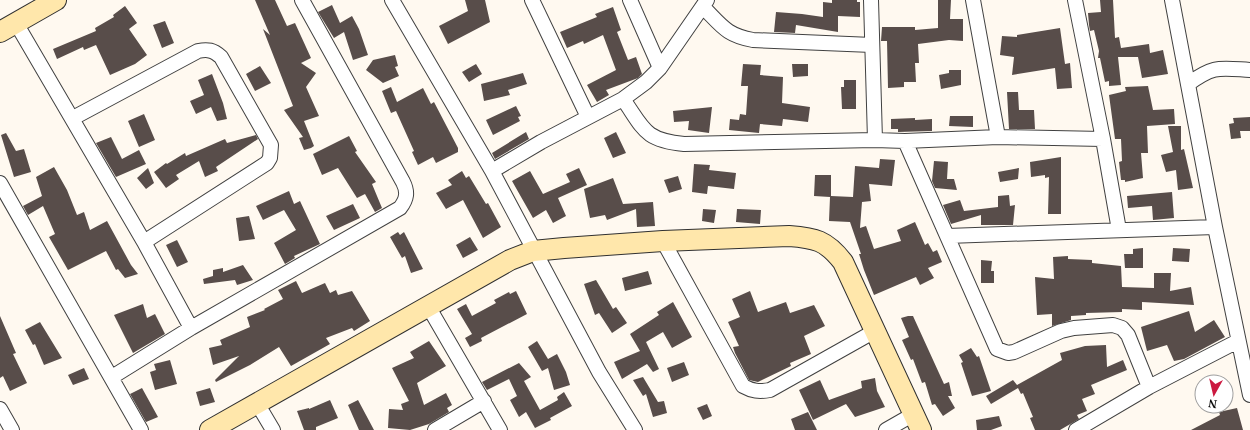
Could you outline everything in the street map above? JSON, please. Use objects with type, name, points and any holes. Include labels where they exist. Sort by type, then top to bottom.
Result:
[{"type":"street","points":[[56,0],[8,27],[73,118],[191,328]]},
{"type":"street","points":[[112,377],[191,328],[400,208],[405,200],[407,194],[403,182],[302,0]]},
{"type":"street","points":[[392,0],[492,171],[533,251],[599,372],[635,430]]},
{"type":"street","points":[[532,0],[588,117]]},
{"type":"street","points":[[630,0],[660,68]]},
{"type":"street","points":[[871,0],[875,140]]},
{"type":"street","points":[[973,0],[998,136]]},
{"type":"street","points":[[1075,0],[1103,139],[1119,230]]},
{"type":"street","points":[[1172,0],[1215,227],[1250,395]]},
{"type":"street","points":[[492,171],[541,142],[623,99],[646,82],[660,68],[705,4],[727,31],[737,37],[753,40],[872,45]]},
{"type":"street","points":[[73,118],[198,51],[215,51],[221,57],[271,145],[270,158],[267,163],[144,242]]},
{"type":"street","points":[[1188,84],[1204,72],[1216,69],[1250,70]]},
{"type":"street","points":[[623,99],[645,131],[654,138],[667,142],[684,144],[875,140],[905,141],[998,136],[1103,139]]},
{"type":"street","points":[[905,141],[997,349],[1008,353],[1074,328],[1113,325],[1122,328],[1128,335],[1149,387]]},
{"type":"street","points":[[0,183],[112,377],[140,430]]},
{"type":"street","points":[[947,236],[1215,227]]},
{"type":"street","points":[[210,430],[510,260],[533,251],[662,241],[788,236],[805,237],[821,242],[833,248],[843,262],[918,422],[886,430]]},
{"type":"street","points":[[662,241],[743,386],[751,390],[760,392],[770,390],[875,331]]},
{"type":"street","points":[[428,306],[500,430]]},
{"type":"street","points":[[1076,430],[1149,387],[1238,341]]},
{"type":"street","points":[[435,430],[484,402]]},
{"type":"street","points":[[257,403],[273,430]]},
{"type":"street","points":[[0,409],[12,430]]},
{"type":"building","points":[[255,0],[275,0],[287,26],[295,23],[311,58],[301,63],[316,73],[306,87],[319,116],[304,121],[314,146],[311,148],[304,150],[299,138],[303,137],[284,110],[293,106],[263,29],[270,35]]},
{"type":"building","points":[[465,0],[485,0],[490,22],[448,44],[439,26],[468,11]]},
{"type":"building","points":[[832,0],[857,0],[857,2],[860,2],[860,17],[838,16],[838,32],[796,25],[795,33],[774,32],[776,12],[823,17],[823,2],[832,3]]},
{"type":"building","points":[[938,0],[951,0],[950,19],[963,19],[963,41],[949,40],[918,44],[919,63],[915,63],[916,82],[904,82],[904,87],[888,88],[887,41],[881,41],[882,27],[915,27],[915,30],[938,28]]},
{"type":"building","points":[[1100,0],[1113,0],[1115,38],[1119,37],[1121,48],[1149,44],[1150,53],[1163,50],[1168,74],[1142,78],[1138,57],[1118,57],[1121,85],[1109,86],[1109,81],[1105,82],[1100,58],[1098,58],[1099,51],[1094,30],[1090,31],[1088,13],[1101,12]]},
{"type":"building","points":[[332,5],[340,23],[352,16],[359,29],[368,55],[353,60],[344,32],[334,38],[318,12]]},
{"type":"building","points":[[125,6],[137,23],[129,29],[147,55],[135,64],[110,75],[96,45],[84,50],[83,47],[57,59],[53,49],[96,31],[95,28],[114,17],[113,15]]},
{"type":"building","points":[[613,7],[621,30],[617,32],[628,60],[636,57],[642,74],[638,78],[606,90],[609,95],[597,102],[587,85],[616,70],[603,35],[584,44],[583,41],[567,48],[560,32],[597,17],[595,14]]},
{"type":"building","points":[[165,21],[174,43],[162,48],[153,25]]},
{"type":"building","points":[[1060,28],[1065,64],[1070,63],[1072,88],[1057,89],[1055,68],[1012,75],[1014,57],[1000,55],[1002,36],[1017,37],[1017,35]]},
{"type":"building","points":[[395,55],[398,66],[395,67],[399,76],[383,83],[366,70],[373,60]]},
{"type":"building","points":[[476,64],[482,74],[469,82],[462,72]]},
{"type":"building","points":[[743,64],[761,65],[760,75],[783,77],[782,103],[810,107],[808,122],[783,119],[782,126],[760,124],[759,133],[729,130],[730,119],[739,120],[740,114],[746,115],[748,86],[741,86]]},
{"type":"building","points":[[792,64],[808,64],[808,76],[793,77]]},
{"type":"building","points":[[260,66],[271,83],[255,91],[246,74]]},
{"type":"building","points":[[949,70],[961,70],[961,85],[941,89],[939,75],[949,73]]},
{"type":"building","points":[[523,73],[527,84],[508,90],[510,95],[484,101],[481,84]]},
{"type":"building","points":[[212,74],[223,103],[227,119],[217,121],[211,107],[196,114],[190,101],[204,95],[198,80]]},
{"type":"building","points":[[844,80],[856,80],[856,109],[842,109],[841,87],[844,87]]},
{"type":"building","points":[[1148,86],[1153,110],[1174,109],[1175,124],[1147,126],[1148,153],[1141,153],[1143,178],[1125,182],[1125,180],[1121,180],[1119,162],[1122,161],[1121,139],[1115,139],[1109,95],[1126,91],[1125,87]]},
{"type":"building","points":[[391,87],[397,102],[423,88],[431,104],[434,102],[458,148],[458,152],[436,163],[433,157],[418,165],[412,152],[414,151],[396,111],[391,113],[382,91]]},
{"type":"building","points":[[1007,92],[1018,92],[1019,110],[1034,110],[1035,129],[1009,129]]},
{"type":"building","points":[[516,106],[521,116],[518,117],[520,121],[493,135],[486,120]]},
{"type":"building","points":[[712,107],[709,133],[688,130],[689,121],[674,122],[673,111]]},
{"type":"building","points":[[144,114],[155,140],[139,147],[128,121]]},
{"type":"building","points":[[950,116],[973,116],[973,127],[949,126]]},
{"type":"building","points":[[1250,117],[1250,131],[1240,131],[1241,138],[1231,139],[1229,124],[1234,123],[1233,118]]},
{"type":"building","points":[[915,118],[915,120],[932,119],[932,131],[898,132],[898,129],[891,129],[891,119]]},
{"type":"building","points":[[1168,126],[1181,126],[1181,150],[1184,149],[1193,188],[1178,190],[1176,170],[1166,172],[1161,155],[1173,152]]},
{"type":"building","points":[[526,132],[529,139],[495,159],[492,153]]},
{"type":"building","points":[[616,132],[626,153],[613,158],[604,138]]},
{"type":"building","points":[[6,133],[16,151],[24,149],[31,172],[14,177],[1,135]]},
{"type":"building","points":[[256,135],[258,139],[216,167],[218,171],[205,177],[199,161],[176,175],[179,179],[166,188],[154,172],[166,163],[167,164],[185,153],[186,156],[225,139],[227,143]]},
{"type":"building","points":[[349,136],[357,151],[355,152],[376,182],[372,184],[382,208],[375,212],[365,194],[357,198],[338,168],[322,175],[313,154]]},
{"type":"building","points":[[111,137],[122,159],[139,150],[146,164],[116,177],[96,143]]},
{"type":"building","points":[[1061,157],[1061,214],[1048,214],[1049,177],[1045,178],[1045,175],[1031,177],[1030,162]]},
{"type":"building","points":[[880,159],[895,160],[892,186],[869,184],[871,201],[862,202],[860,228],[866,226],[874,249],[901,241],[897,230],[915,222],[925,245],[928,243],[933,252],[937,250],[942,262],[928,268],[934,278],[920,285],[916,277],[874,295],[864,270],[859,254],[861,254],[850,222],[829,221],[830,197],[814,196],[815,175],[831,175],[831,196],[853,197],[855,166],[879,168]]},
{"type":"building","points":[[934,161],[948,162],[947,179],[954,179],[957,190],[935,188],[932,181]]},
{"type":"building","points":[[694,164],[710,165],[709,170],[736,173],[734,189],[708,186],[707,194],[692,192]]},
{"type":"building","points":[[54,167],[67,190],[77,215],[84,212],[90,230],[107,221],[131,265],[138,274],[125,278],[118,269],[116,270],[106,251],[68,270],[49,237],[55,234],[43,206],[28,215],[23,206],[42,196],[36,177]]},
{"type":"building","points":[[148,168],[154,183],[146,189],[137,178]]},
{"type":"building","points":[[579,168],[587,185],[558,198],[566,216],[553,223],[546,210],[533,218],[512,181],[530,171],[543,194],[570,182],[566,174]]},
{"type":"building","points":[[1019,168],[1018,179],[1000,182],[998,172]]},
{"type":"building","points":[[462,171],[466,178],[469,176],[486,204],[488,203],[501,227],[483,238],[463,200],[446,209],[436,193],[452,185],[448,180]]},
{"type":"building","points":[[678,176],[682,189],[669,193],[664,180]]},
{"type":"building","points":[[613,178],[623,204],[653,202],[655,226],[637,227],[636,209],[607,220],[605,215],[590,218],[584,189]]},
{"type":"building","points":[[289,191],[294,204],[300,201],[320,244],[294,256],[295,258],[285,264],[274,243],[296,230],[284,210],[263,220],[256,206]]},
{"type":"building","points":[[1172,192],[1174,218],[1153,220],[1152,206],[1128,208],[1127,196]]},
{"type":"building","points":[[1009,195],[1010,206],[1015,205],[1013,225],[981,225],[981,215],[951,224],[943,205],[960,200],[964,211],[998,207],[998,196]]},
{"type":"building","points":[[353,204],[360,218],[334,230],[326,216]]},
{"type":"building","points":[[703,209],[716,210],[714,223],[702,221]]},
{"type":"building","points":[[737,209],[761,210],[760,224],[736,222]]},
{"type":"building","points":[[249,216],[255,239],[239,241],[236,218]]},
{"type":"building","points":[[398,232],[400,235],[404,232],[423,269],[411,273],[405,256],[402,258],[390,237]]},
{"type":"building","points":[[470,237],[478,250],[463,258],[456,245]]},
{"type":"building","points":[[177,240],[188,262],[177,267],[166,245]]},
{"type":"building","points":[[1143,248],[1143,268],[1125,268],[1124,254],[1133,254],[1133,249]]},
{"type":"building","points":[[1173,248],[1190,249],[1189,262],[1172,261]]},
{"type":"building","points":[[1068,256],[1068,259],[1092,260],[1092,263],[1121,266],[1122,287],[1154,288],[1154,273],[1171,273],[1170,291],[1191,287],[1194,305],[1142,302],[1142,310],[1122,309],[1122,312],[1086,313],[1086,315],[1071,316],[1071,320],[1052,326],[1052,314],[1037,315],[1035,277],[1054,279],[1053,257]]},
{"type":"building","points":[[981,260],[992,261],[991,271],[994,271],[994,283],[981,283]]},
{"type":"building","points":[[243,265],[253,280],[237,285],[235,280],[204,284],[203,279],[213,276],[213,270],[223,268],[223,272]]},
{"type":"building","points":[[648,271],[652,284],[625,291],[622,278]]},
{"type":"building","points":[[596,280],[613,309],[616,307],[627,323],[612,333],[599,313],[595,315],[584,284]]},
{"type":"building","points":[[296,281],[302,293],[325,283],[330,293],[336,290],[338,295],[352,291],[370,321],[354,331],[352,328],[326,338],[330,344],[291,366],[279,347],[250,365],[216,382],[215,380],[239,356],[213,365],[209,348],[222,345],[220,340],[250,327],[247,317],[265,310],[264,309],[283,299],[278,290]]},
{"type":"building","points":[[516,291],[527,314],[481,338],[482,341],[470,347],[465,338],[472,334],[457,309],[466,304],[472,316],[496,303],[494,300],[509,292],[510,294]]},
{"type":"building","points":[[750,291],[758,312],[786,302],[790,313],[814,305],[825,326],[804,336],[811,354],[790,363],[791,366],[758,382],[749,380],[735,353],[733,347],[739,346],[728,322],[740,317],[732,299]]},
{"type":"building","points":[[673,302],[692,337],[672,348],[663,332],[646,342],[659,369],[653,372],[647,364],[622,379],[614,362],[640,351],[630,334],[659,315],[657,312]]},
{"type":"building","points":[[143,304],[147,318],[155,314],[165,334],[133,353],[114,315]]},
{"type":"building","points":[[1189,311],[1195,332],[1214,320],[1225,337],[1184,359],[1174,361],[1167,345],[1147,351],[1141,327]]},
{"type":"building","points":[[0,316],[16,353],[13,354],[27,383],[10,391],[3,376],[0,378]]},
{"type":"building","points":[[913,316],[944,384],[949,382],[952,396],[948,396],[955,408],[943,416],[935,404],[932,405],[925,382],[922,383],[913,359],[911,360],[902,340],[909,337],[901,318]]},
{"type":"building","points":[[40,322],[62,358],[44,365],[35,344],[33,345],[25,330]]},
{"type":"building","points":[[429,341],[446,366],[417,383],[424,405],[446,393],[452,405],[447,408],[449,412],[429,424],[410,430],[388,428],[389,409],[403,410],[401,404],[409,401],[392,368],[414,358],[410,352]]},
{"type":"building","points":[[537,341],[548,359],[557,354],[566,372],[570,385],[554,390],[548,368],[542,371],[528,347]]},
{"type":"building","points":[[1106,345],[1107,367],[1123,360],[1127,370],[1091,385],[1095,394],[1082,399],[1087,411],[1077,415],[1079,419],[1060,430],[1035,430],[1030,418],[1033,417],[1023,393],[1021,394],[1018,388],[991,404],[986,396],[1013,380],[1017,385],[1062,360],[1060,353],[1085,346]]},
{"type":"building","points":[[971,348],[977,357],[979,356],[991,391],[972,396],[961,363],[963,362],[959,355]]},
{"type":"building","points":[[170,360],[177,384],[155,390],[150,372],[156,370],[154,364]]},
{"type":"building","points":[[684,362],[689,375],[672,382],[667,368]]},
{"type":"building","points":[[519,363],[531,377],[524,381],[540,410],[558,400],[557,397],[564,392],[572,406],[550,418],[551,420],[535,428],[526,412],[519,417],[510,400],[517,396],[509,379],[487,390],[482,382]]},
{"type":"building","points":[[84,368],[89,379],[73,385],[68,375]]},
{"type":"building","points":[[643,377],[658,402],[664,401],[667,413],[653,417],[646,394],[643,396],[633,380]]},
{"type":"building","points":[[875,378],[877,391],[885,407],[855,417],[846,404],[813,420],[799,390],[820,380],[829,400],[862,388],[861,381]]},
{"type":"building","points":[[142,388],[158,417],[146,422],[130,394]]},
{"type":"building","points":[[210,388],[215,402],[200,406],[196,392]]},
{"type":"building","points":[[330,400],[338,418],[316,427],[316,430],[304,430],[297,411],[309,409]]},
{"type":"building","points":[[358,400],[374,430],[359,430],[348,405]]},
{"type":"building","points":[[707,404],[712,416],[703,420],[697,408]]},
{"type":"building","points":[[1237,408],[1243,430],[1191,430],[1220,414],[1234,414],[1234,409]]},
{"type":"building","points":[[808,412],[817,430],[795,430],[791,419]]},
{"type":"building","points":[[999,416],[1002,426],[991,430],[977,430],[976,420]]}]
